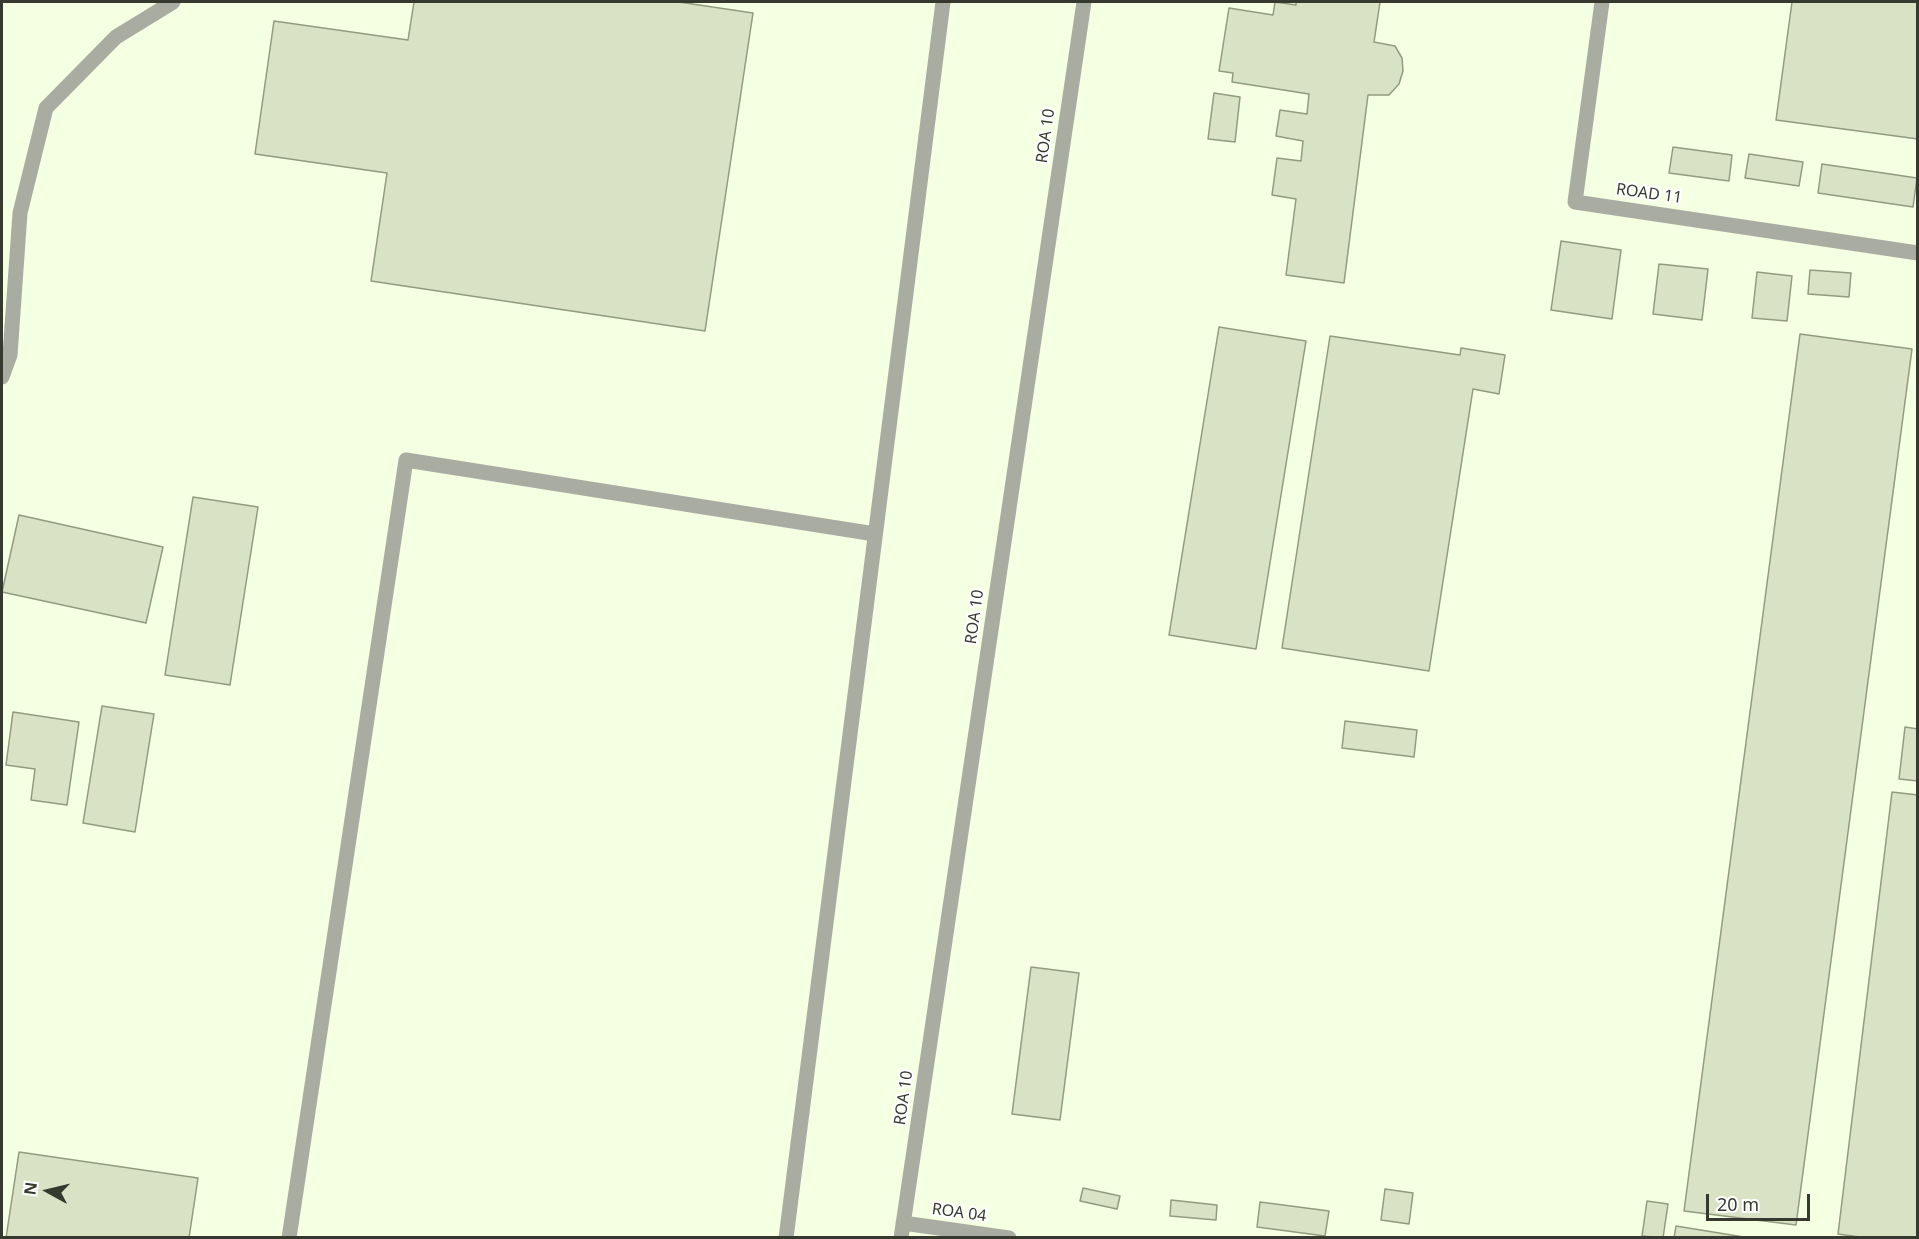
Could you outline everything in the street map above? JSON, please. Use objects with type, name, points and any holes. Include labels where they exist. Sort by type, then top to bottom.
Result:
[{"type":"street","points":[[2,377],[10,355],[20,213],[46,108],[116,37],[173,2]]},
{"type":"street","points":[[786,1238],[943,2]]},
{"type":"street","name":"ROA 10","points":[[902,1230],[1084,2]]},
{"type":"street","name":"ROAD 11","points":[[1602,2],[1575,201],[1917,253]]},
{"type":"street","points":[[289,1238],[406,460],[875,534]]},
{"type":"street","name":"ROA 04","points":[[902,1230],[1009,1238]]},
{"type":"building","points":[[414,2],[679,2],[753,13],[705,331],[371,281],[387,173],[255,154],[274,21],[408,40]]},
{"type":"building","points":[[1275,2],[1296,5],[1296,2],[1380,2],[1374,42],[1395,46],[1402,58],[1403,71],[1399,84],[1389,95],[1368,95],[1344,283],[1286,275],[1296,199],[1272,195],[1277,158],[1301,161],[1303,141],[1276,136],[1280,110],[1307,114],[1309,94],[1232,82],[1233,73],[1219,71],[1229,8],[1273,15]]},
{"type":"building","points":[[1792,2],[1918,2],[1918,139],[1776,120]]},
{"type":"building","points":[[1214,93],[1240,97],[1235,142],[1208,139]]},
{"type":"building","points":[[1673,147],[1732,155],[1729,181],[1669,173]]},
{"type":"building","points":[[1749,154],[1803,162],[1799,186],[1745,178]]},
{"type":"building","points":[[1822,164],[1917,178],[1913,207],[1818,193]]},
{"type":"building","points":[[1561,241],[1621,250],[1612,319],[1551,310]]},
{"type":"building","points":[[1659,264],[1708,269],[1702,320],[1653,314]]},
{"type":"building","points":[[1810,270],[1851,273],[1849,297],[1808,294]]},
{"type":"building","points":[[1757,272],[1792,276],[1787,321],[1752,318]]},
{"type":"building","points":[[1219,327],[1306,341],[1256,649],[1169,635]]},
{"type":"building","points":[[1800,334],[1912,349],[1796,1225],[1684,1211]]},
{"type":"building","points":[[1330,336],[1460,355],[1461,348],[1505,355],[1499,394],[1473,389],[1429,671],[1282,648]]},
{"type":"building","points":[[193,497],[258,507],[230,685],[165,675]]},
{"type":"building","points":[[19,515],[163,547],[146,623],[2,592]]},
{"type":"building","points":[[102,706],[154,714],[135,832],[83,823]]},
{"type":"building","points":[[13,712],[79,722],[67,805],[31,800],[35,769],[6,765]]},
{"type":"building","points":[[1345,721],[1417,730],[1414,757],[1342,748]]},
{"type":"building","points":[[1905,727],[1918,729],[1918,781],[1899,779]]},
{"type":"building","points":[[1892,792],[1918,795],[1918,1238],[1867,1238],[1838,1234]]},
{"type":"building","points":[[1031,967],[1079,973],[1060,1120],[1012,1114]]},
{"type":"building","points":[[19,1152],[198,1178],[189,1238],[6,1238]]},
{"type":"building","points":[[1083,1188],[1120,1196],[1117,1209],[1080,1201]]},
{"type":"building","points":[[1385,1189],[1413,1193],[1409,1224],[1381,1220]]},
{"type":"building","points":[[1171,1200],[1217,1205],[1216,1220],[1170,1216]]},
{"type":"building","points":[[1647,1201],[1668,1204],[1663,1238],[1642,1236]]},
{"type":"building","points":[[1260,1202],[1329,1211],[1325,1236],[1257,1227]]},
{"type":"building","points":[[1676,1226],[1750,1238],[1674,1238]]}]
